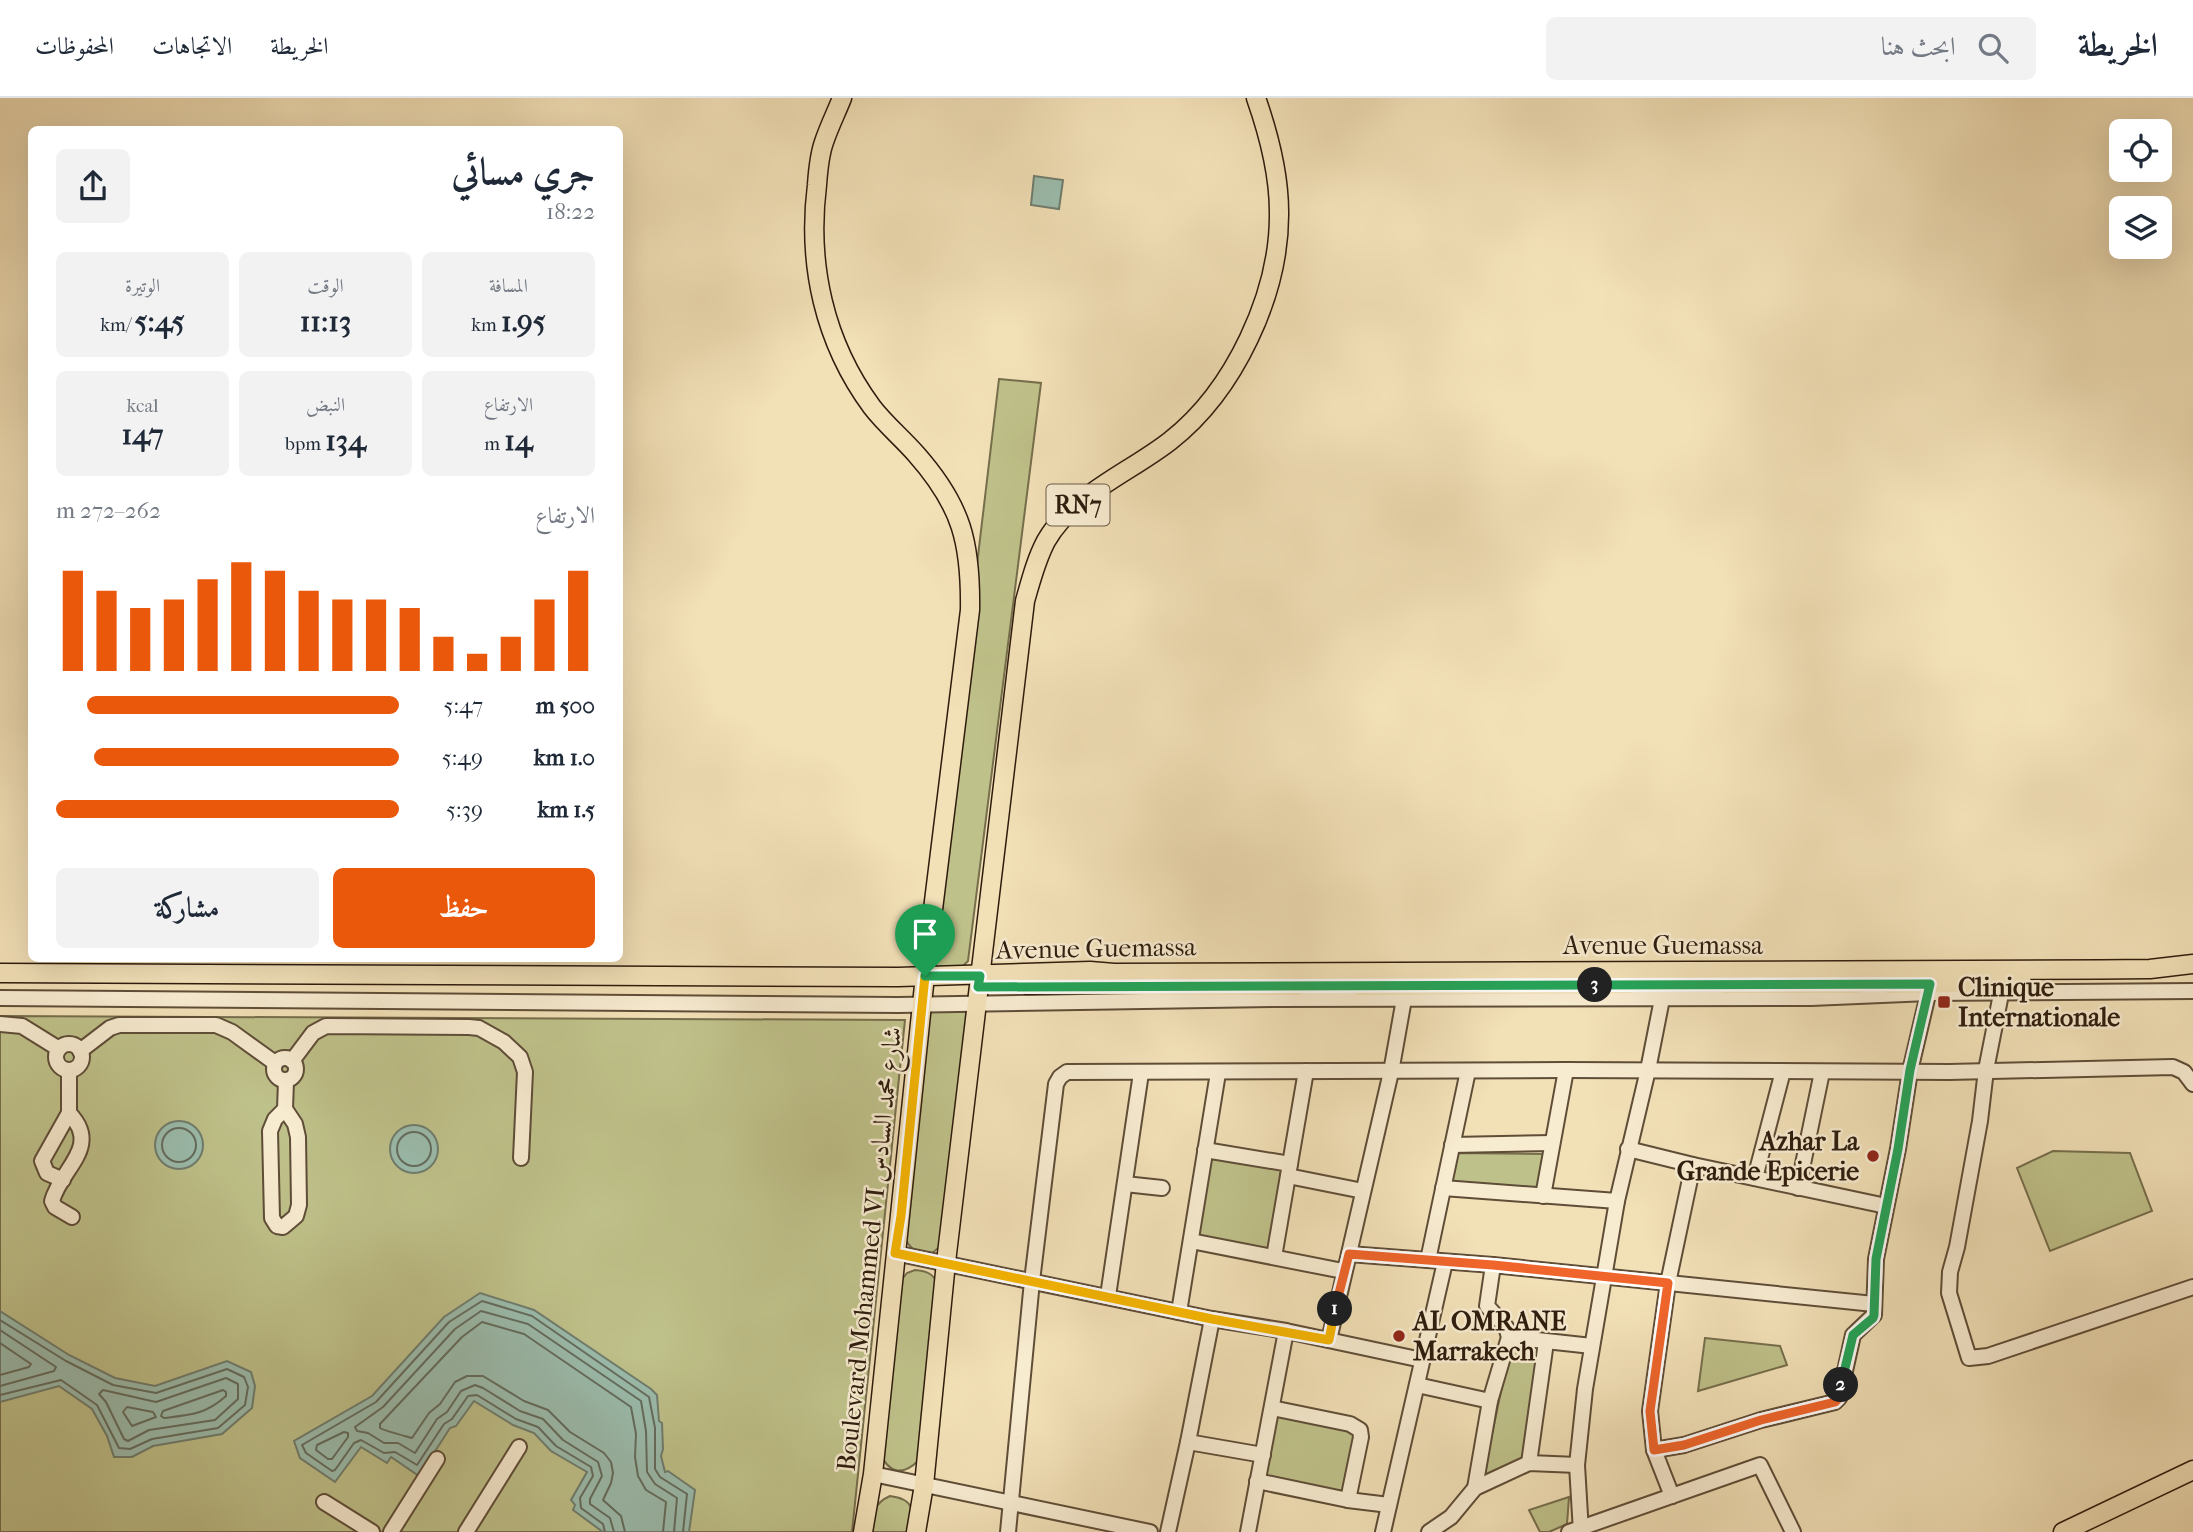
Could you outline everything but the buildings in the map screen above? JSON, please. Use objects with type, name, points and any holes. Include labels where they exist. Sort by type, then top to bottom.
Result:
[{"type":"main road","name":"Boulevard Mohammed VI شارع محمد السادس","points":[[842,98],[823,144],[813,214],[814,260],[822,303],[842,355],[873,408],[930,470],[950,501],[969,553],[971,571],[970,610],[923,990],[873,1474],[863,1532]]},
{"type":"main road","name":"RN7","points":[[916,1532],[924,1485],[946,1262],[1025,601],[1034,568],[1047,540],[1061,522],[1082,501],[1172,440],[1210,400],[1237,362],[1253,331],[1276,254],[1279,213],[1273,153],[1256,98]]},
{"type":"main road","points":[[2170,968],[2193,958]]},
{"type":"main road","name":"Avenue Guemassa","points":[[1931,982],[2170,968],[2193,964]]},
{"type":"main road","name":"Avenue Guemassa","points":[[0,981],[923,990],[978,989],[1090,971],[1370,974],[1421,971],[1641,973],[1800,970],[1868,972],[1931,982],[2003,988],[2193,976]]},
{"type":"main road","name":"Avenue Guemassa","points":[[0,973],[923,990]]},
{"type":"main road","points":[[2063,1532],[2193,1470]]},
{"type":"street","name":"Avenue Guemassa","points":[[0,998],[978,989],[1404,999],[1811,998],[1931,982]]},
{"type":"street","points":[[1654,1450],[1684,1445],[1761,1420],[1835,1402],[1839,1398],[1853,1335],[1873,1318],[1876,1259],[1898,1149],[1910,1070],[1931,982]]},
{"type":"street","name":"Avenue Guemassa","points":[[2003,988],[2193,991]]},
{"type":"street","points":[[2003,988],[1986,1070],[1960,1235],[1950,1272],[1949,1293],[1969,1358],[1988,1356],[2193,1287]]},
{"type":"street","points":[[1329,1340],[1391,1072],[1404,999]]},
{"type":"street","points":[[1662,999],[1617,1201],[1584,1390],[1577,1465],[1582,1530],[1760,1465],[1793,1532]]},
{"type":"street","points":[[0,1024],[22,1026],[59,1049]]},
{"type":"street","points":[[80,1051],[110,1028],[119,1025],[216,1025],[232,1031],[275,1063]]},
{"type":"street","points":[[292,1061],[313,1034],[326,1026],[479,1028],[504,1042],[523,1063],[521,1158]]},
{"type":"street","points":[[69,1070],[58,1063],[59,1049],[70,1044],[80,1051]]},
{"type":"street","points":[[69,1070],[80,1063],[80,1051]]},
{"type":"street","points":[[285,1058],[292,1061],[296,1072],[294,1076],[286,1081],[279,1079],[275,1074],[275,1063],[285,1058]]},
{"type":"street","points":[[1007,1532],[1032,1281],[1056,1084],[1066,1073],[1566,1070],[1822,1072],[2173,1067],[2184,1072],[2193,1084]]},
{"type":"street","points":[[62,1181],[47,1173],[42,1161],[69,1112],[69,1070]]},
{"type":"street","points":[[1543,1196],[1566,1070]]},
{"type":"street","points":[[1275,1257],[1306,1071]]},
{"type":"street","points":[[1428,1260],[1468,1071]]},
{"type":"street","points":[[1755,1178],[1783,1071]]},
{"type":"street","points":[[1798,1188],[1822,1072]]},
{"type":"street","points":[[1108,1296],[1141,1073]]},
{"type":"street","points":[[1179,1312],[1218,1073]]},
{"type":"street","points":[[285,1108],[275,1119],[270,1131],[272,1218],[277,1226],[283,1227],[296,1216],[299,1205],[298,1137],[295,1124],[285,1108],[286,1081]]},
{"type":"street","points":[[69,1112],[79,1124],[82,1141],[79,1153],[52,1198],[52,1203],[72,1217]]},
{"type":"street","points":[[1452,1145],[1552,1143]]},
{"type":"street","points":[[1628,1149],[1886,1206]]},
{"type":"street","points":[[1205,1150],[1363,1191]]},
{"type":"street","points":[[1672,1496],[1654,1450],[1650,1411],[1668,1283],[1693,1165]]},
{"type":"street","points":[[1125,1184],[1162,1188]]},
{"type":"street","points":[[1443,1188],[1617,1201]]},
{"type":"street","points":[[1191,1241],[1343,1271]]},
{"type":"street","points":[[895,1253],[1422,1360]]},
{"type":"street","points":[[1349,1254],[1493,1265],[1874,1304]]},
{"type":"street","points":[[1383,1532],[1445,1262]]},
{"type":"street","points":[[1475,1488],[1490,1401],[1509,1338],[1506,1327],[1487,1306],[1493,1265]]},
{"type":"street","points":[[1168,1532],[1212,1319]]},
{"type":"street","points":[[1248,1532],[1286,1331]]},
{"type":"street","points":[[1509,1338],[1592,1346]]},
{"type":"street","points":[[1529,1463],[1546,1342]]},
{"type":"street","points":[[1417,1385],[1490,1401]]},
{"type":"street","points":[[1272,1408],[1356,1426],[1360,1430],[1362,1437],[1348,1500]]},
{"type":"street","points":[[1188,1442],[1263,1455]]},
{"type":"street","points":[[466,1532],[519,1447]]},
{"type":"street","points":[[391,1532],[437,1460]]},
{"type":"street","points":[[1429,1532],[1451,1517],[1475,1488],[1529,1463],[1577,1465]]},
{"type":"street","points":[[873,1474],[1150,1532]]},
{"type":"street","points":[[1257,1481],[1348,1500],[1389,1505]]},
{"type":"street","points":[[324,1502],[372,1532]]},
{"type":"green space","points":[[999,379],[1041,383],[968,961],[960,969],[939,968],[934,965],[932,944]]},
{"type":"green space","points":[[929,1009],[971,1009],[943,1242],[933,1252],[922,1254],[917,1253],[904,1237]]},
{"type":"green space","points":[[0,1016],[905,1020],[852,1532],[0,1532]]},
{"type":"green space","points":[[2053,1151],[2130,1153],[2152,1211],[2050,1251],[2017,1168]]},
{"type":"green space","points":[[1452,1153],[1546,1154],[1538,1197],[1444,1190]]},
{"type":"green space","points":[[1208,1154],[1285,1167],[1271,1252],[1194,1239]]},
{"type":"green space","points":[[915,1270],[930,1274],[939,1285],[919,1460],[907,1469],[897,1470],[888,1465],[880,1453],[899,1283],[907,1273]]},
{"type":"green space","points":[[1705,1338],[1780,1346],[1787,1365],[1698,1391]]},
{"type":"green space","points":[[1510,1348],[1541,1353],[1528,1465],[1481,1487]]},
{"type":"green space","points":[[1277,1412],[1359,1431],[1346,1498],[1262,1480]]},
{"type":"green space","points":[[890,1496],[904,1500],[911,1507],[911,1532],[871,1532],[877,1506]]},
{"type":"green space","points":[[1569,1497],[1567,1524],[1549,1532],[1540,1532],[1529,1510]]},
{"type":"water","points":[[1034,176],[1063,180],[1059,209],[1031,205]]},
{"type":"water","points":[[179,1121],[196,1128],[203,1145],[196,1162],[179,1169],[162,1162],[155,1145],[162,1128]]},
{"type":"water","points":[[414,1125],[431,1132],[438,1149],[431,1166],[414,1173],[397,1166],[390,1149],[397,1132]]},
{"type":"water","points":[[480,1293],[534,1310],[657,1395],[659,1421],[662,1423],[661,1456],[665,1472],[668,1471],[695,1490],[689,1532],[603,1532],[573,1510],[575,1505],[571,1500],[587,1472],[551,1451],[534,1433],[513,1425],[474,1401],[456,1426],[450,1428],[419,1476],[391,1457],[387,1463],[361,1447],[335,1482],[300,1458],[294,1441],[372,1396],[444,1317]]},
{"type":"water","points":[[0,1311],[69,1355],[115,1378],[155,1386],[227,1361],[251,1372],[255,1386],[252,1408],[222,1434],[153,1446],[132,1457],[114,1457],[107,1436],[92,1409],[59,1386],[0,1402]]},
{"type":"place","name":"Clinique Internationale","points":[[1944,1002]]},
{"type":"place","name":"Azhar La Grande Epicerie","points":[[1873,1156]]},
{"type":"place","name":"AL OMRANE Marrakech","points":[[1399,1336]]},
{"type":"route","points":[[925,976],[980,976],[978,987],[1930,984],[1910,1070],[1898,1149],[1876,1259],[1873,1318],[1853,1335],[1839,1398],[1835,1402],[1761,1420],[1684,1445],[1654,1450],[1650,1411],[1668,1283],[1349,1254],[1329,1340],[1212,1319],[895,1253],[925,976]]}]
